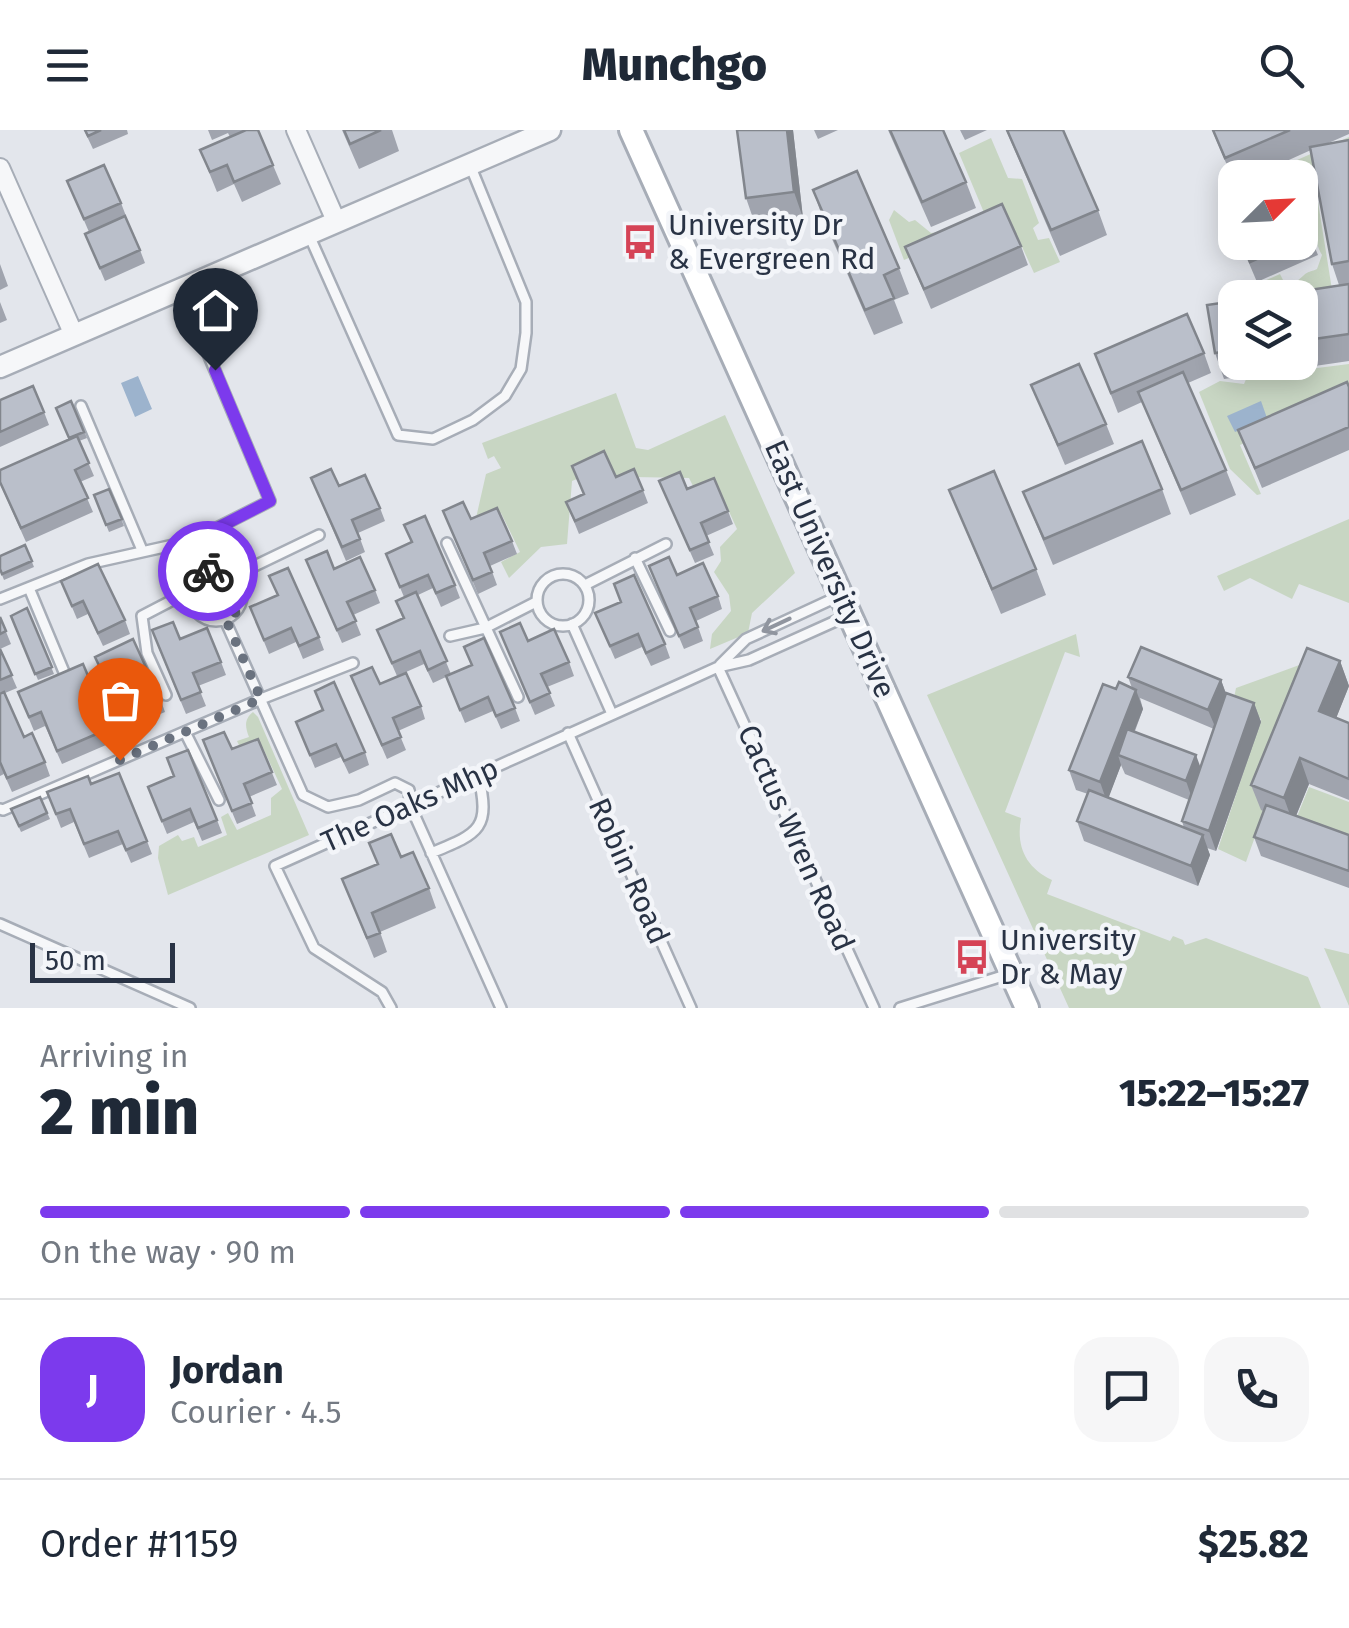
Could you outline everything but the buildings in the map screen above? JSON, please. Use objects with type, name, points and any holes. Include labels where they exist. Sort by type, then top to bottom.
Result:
[{"type":"main road","name":"East University Drive","points":[[631,130],[1028,1008]]},
{"type":"street","points":[[296,130],[336,221]]},
{"type":"street","points":[[0,367],[550,130]]},
{"type":"street","points":[[0,168],[74,335]]},
{"type":"lane","points":[[309,235],[398,436],[433,438],[474,420],[505,396],[521,368],[526,333],[526,302],[470,165]]},
{"type":"lane","points":[[0,600],[88,564],[192,541],[270,501],[180,288]]},
{"type":"lane","points":[[81,406],[142,550]]},
{"type":"lane","points":[[234,576],[319,535]]},
{"type":"lane","points":[[192,541],[204,572]]},
{"type":"lane","points":[[447,543],[518,697]]},
{"type":"lane","points":[[585,585],[666,544]]},
{"type":"lane","points":[[636,558],[670,631]]},
{"type":"lane","points":[[166,694],[147,653],[142,616],[190,591],[204,572],[220,569],[234,576],[243,596],[238,611],[226,620],[210,621],[192,606],[190,591]]},
{"type":"lane","points":[[554,574],[571,574],[585,585],[590,602],[583,618],[559,626],[544,618],[536,602],[540,586],[554,574]]},
{"type":"lane","points":[[29,588],[64,672]]},
{"type":"lane","points":[[450,636],[485,628],[536,602]]},
{"type":"lane","name":"The Oaks Mhp","points":[[718,667],[746,639],[846,604]]},
{"type":"lane","name":"The Oaks Mhp","points":[[391,1008],[382,992],[314,948],[275,866],[718,667],[749,660],[846,604]]},
{"type":"lane","points":[[226,620],[303,795],[328,808],[359,800],[395,783],[408,790],[410,805],[500,1008]]},
{"type":"lane","points":[[572,624],[612,714]]},
{"type":"lane","points":[[0,809],[353,663]]},
{"type":"lane","name":"Cactus Wren Road","points":[[718,667],[874,1008]]},
{"type":"lane","points":[[185,732],[219,800]]},
{"type":"lane","name":"Robin Road","points":[[568,733],[691,1008]]},
{"type":"lane","points":[[432,854],[475,833],[483,820],[478,774]]},
{"type":"lane","points":[[0,924],[190,1008]]},
{"type":"lane","points":[[900,1008],[1012,973]]},
{"type":"green space","points":[[1349,137],[1349,161],[1318,173],[1318,160],[1297,160]]},
{"type":"green space","points":[[991,138],[1008,178],[1022,179],[1039,223],[1033,228],[1038,240],[1049,238],[1060,262],[1034,273],[1008,216],[904,260],[889,220],[894,210],[931,233],[947,231],[960,222],[985,215],[959,153]]},
{"type":"green space","points":[[1318,202],[1333,296],[1318,296],[1318,280],[1297,280],[1317,269],[1322,255],[1318,247]]},
{"type":"green space","points":[[1349,364],[1349,398],[1240,445],[1261,494],[1257,495],[1230,469],[1199,392],[1220,381],[1244,384],[1246,380],[1318,380],[1318,368]]},
{"type":"green space","points":[[616,393],[636,448],[648,450],[725,415],[795,573],[752,613],[748,633],[710,649],[712,634],[731,611],[729,595],[714,572],[721,561],[720,547],[737,529],[721,494],[700,500],[689,478],[633,477],[618,483],[609,466],[572,481],[567,544],[541,547],[509,578],[501,562],[520,552],[501,513],[476,518],[486,474],[501,468],[494,456],[488,459],[482,443]]},
{"type":"green space","points":[[1349,519],[1349,603],[1299,584],[1292,599],[1250,578],[1224,591],[1217,576]]},
{"type":"green space","points":[[1076,634],[1080,657],[1065,652],[1005,812],[1021,818],[1024,855],[1035,869],[1052,880],[1047,894],[1170,941],[1173,936],[1185,945],[1206,938],[1308,977],[1321,1008],[1069,1008],[927,695]]},
{"type":"green space","points":[[1313,660],[1313,674],[1246,862],[1218,849],[1261,719],[1233,703],[1236,688]]},
{"type":"green space","points":[[253,712],[309,835],[168,895],[158,858],[159,846],[178,835],[182,841],[194,837],[198,847],[227,835],[221,817],[228,813],[237,830],[271,815],[271,798],[282,789],[263,748],[244,756],[237,741],[249,737],[246,723]]},
{"type":"green space","points":[[1309,787],[1349,802],[1349,848],[1292,829]]},
{"type":"green space","points":[[1324,948],[1349,954],[1349,1006]]},
{"type":"water","points":[[138,376],[152,409],[135,417],[121,383]]},
{"type":"water","points":[[1261,401],[1267,418],[1235,432],[1227,416]]},
{"type":"way so far","points":[[120,760],[261,699],[226,620],[238,611],[242,589],[227,571],[208,571]]},
{"type":"place","name":"University Dr & Evergreen Rd","points":[[640,242]]},
{"type":"place","name":"University Dr & May","points":[[972,957]]},
{"type":"route","points":[[208,571],[204,572],[192,541],[270,501],[215,370]]}]
